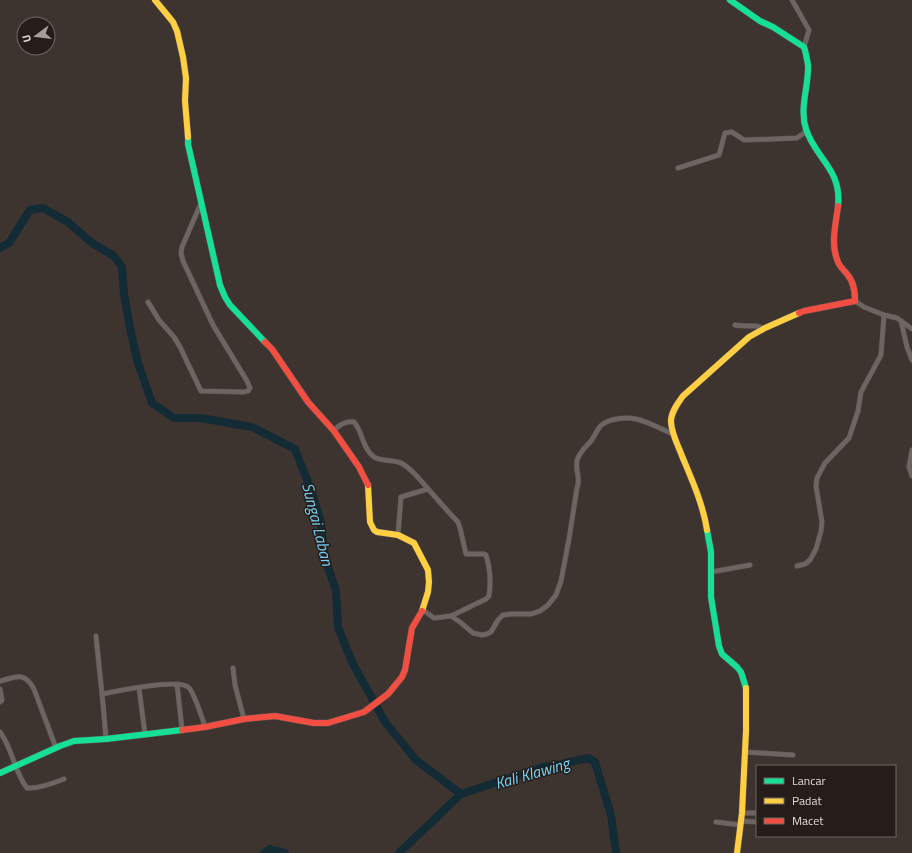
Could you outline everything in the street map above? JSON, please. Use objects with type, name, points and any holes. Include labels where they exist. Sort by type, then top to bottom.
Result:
[{"type":"street","points":[[0,773],[74,741],[205,727],[275,716],[314,723],[328,723],[364,712],[388,694],[402,677],[405,670],[412,628],[422,610],[428,592],[428,570],[414,543],[398,535],[377,532],[374,530],[370,522],[369,490],[359,467],[334,431],[308,402],[272,349],[224,297],[188,144],[185,101],[186,78],[177,31],[174,22],[155,0]]},
{"type":"street","points":[[730,0],[760,22],[772,27],[804,47]]},
{"type":"street","points":[[792,0],[809,30],[804,47],[807,56],[808,73],[804,121],[815,148],[830,169],[837,186],[839,200],[834,228],[834,245],[839,266],[853,283],[855,289],[855,301]]},
{"type":"street","points":[[678,168],[719,155],[725,133],[732,132],[744,140],[797,138],[807,131]]},
{"type":"street","points":[[148,302],[159,320],[174,337],[180,347],[201,391],[248,391],[250,388],[247,381],[213,325],[183,261],[181,253],[182,247],[202,201]]},
{"type":"street","points":[[738,853],[742,813],[745,752],[745,681],[739,669],[722,654],[720,649],[715,629],[710,542],[704,513],[673,434],[671,420],[676,405],[683,396],[750,337],[765,328],[804,311],[855,301],[864,307],[897,318],[912,329]]},
{"type":"street","points":[[797,566],[805,564],[810,560],[816,549],[822,522],[816,486],[817,478],[825,463],[849,438],[858,411],[861,392],[881,355],[884,314]]},
{"type":"street","points":[[901,321],[907,347],[912,360]]},
{"type":"street","points":[[734,325],[757,326],[765,328]]},
{"type":"street","points":[[451,616],[473,633],[482,635],[491,632],[498,620],[503,615],[530,614],[540,611],[548,605],[556,595],[561,581],[578,483],[577,460],[599,427],[609,421],[621,418],[630,418],[639,419],[673,434]]},
{"type":"street","points":[[334,431],[337,426],[354,422],[358,427],[365,445],[374,456],[402,463],[416,475],[458,522],[466,554],[486,554],[489,566],[490,584],[489,596],[486,599],[451,616],[434,618],[422,610]]},
{"type":"street","points":[[912,450],[910,467],[912,476]]},
{"type":"street","points":[[398,535],[401,497],[428,489]]},
{"type":"street","points":[[711,572],[750,565]]},
{"type":"street","points":[[96,636],[106,738]]},
{"type":"street","points":[[233,668],[235,685],[244,720]]},
{"type":"street","points":[[0,681],[21,677],[30,683],[34,689],[56,748]]},
{"type":"street","points":[[177,684],[182,729]]},
{"type":"street","points":[[102,694],[160,685],[185,685],[191,689],[205,727]]},
{"type":"street","points":[[139,688],[144,734]]},
{"type":"street","points":[[0,689],[2,698],[0,702]]},
{"type":"street","points":[[0,732],[9,747],[16,766],[27,788],[35,788],[64,779]]},
{"type":"street","points":[[745,752],[793,755]]},
{"type":"street","points":[[742,813],[756,813]]},
{"type":"street","points":[[716,822],[756,822]]},
{"type":"waterway","name":"Sungai Laban","points":[[0,248],[9,243],[30,210],[43,208],[68,222],[92,243],[114,256],[122,267],[124,294],[131,333],[138,363],[152,403],[174,418],[201,418],[252,427],[295,449],[312,492],[321,523],[325,558],[336,591],[338,627],[352,662],[385,722],[416,760],[461,794]]},
{"type":"waterway","name":"Kali Klawing","points":[[399,853],[461,794],[543,767],[588,758],[595,762],[611,815],[616,853]]},
{"type":"waterway","name":"Kali Klawing","points":[[264,853],[270,849],[285,853]]},
{"type":"traffic: fast","points":[[730,0],[760,21],[773,27],[804,47],[808,65],[804,121],[810,139],[827,164],[836,182],[838,206]]},
{"type":"traffic: fast","points":[[188,137],[188,144],[220,285],[230,305],[265,342]]},
{"type":"traffic: fast","points":[[707,530],[711,552],[711,597],[719,646],[722,654],[741,672],[746,688]]},
{"type":"traffic: fast","points":[[0,773],[74,741],[106,739],[182,730]]},
{"type":"traffic: slow","points":[[155,0],[173,22],[177,31],[186,78],[185,101],[188,137]]},
{"type":"traffic: slow","points":[[707,530],[700,501],[672,430],[671,418],[673,411],[683,396],[749,337],[799,313]]},
{"type":"traffic: slow","points":[[368,485],[370,522],[374,530],[377,532],[398,535],[414,543],[428,570],[428,592],[422,611]]},
{"type":"traffic: slow","points":[[737,853],[742,813],[746,731],[746,688]]},
{"type":"traffic: jam","points":[[799,313],[855,301],[853,283],[839,264],[834,248],[834,234],[838,206]]},
{"type":"traffic: jam","points":[[265,342],[272,349],[308,402],[334,431],[359,467],[368,485]]},
{"type":"traffic: jam","points":[[182,730],[244,719],[275,716],[314,723],[328,723],[364,712],[388,694],[402,677],[405,670],[412,628],[422,611]]}]
